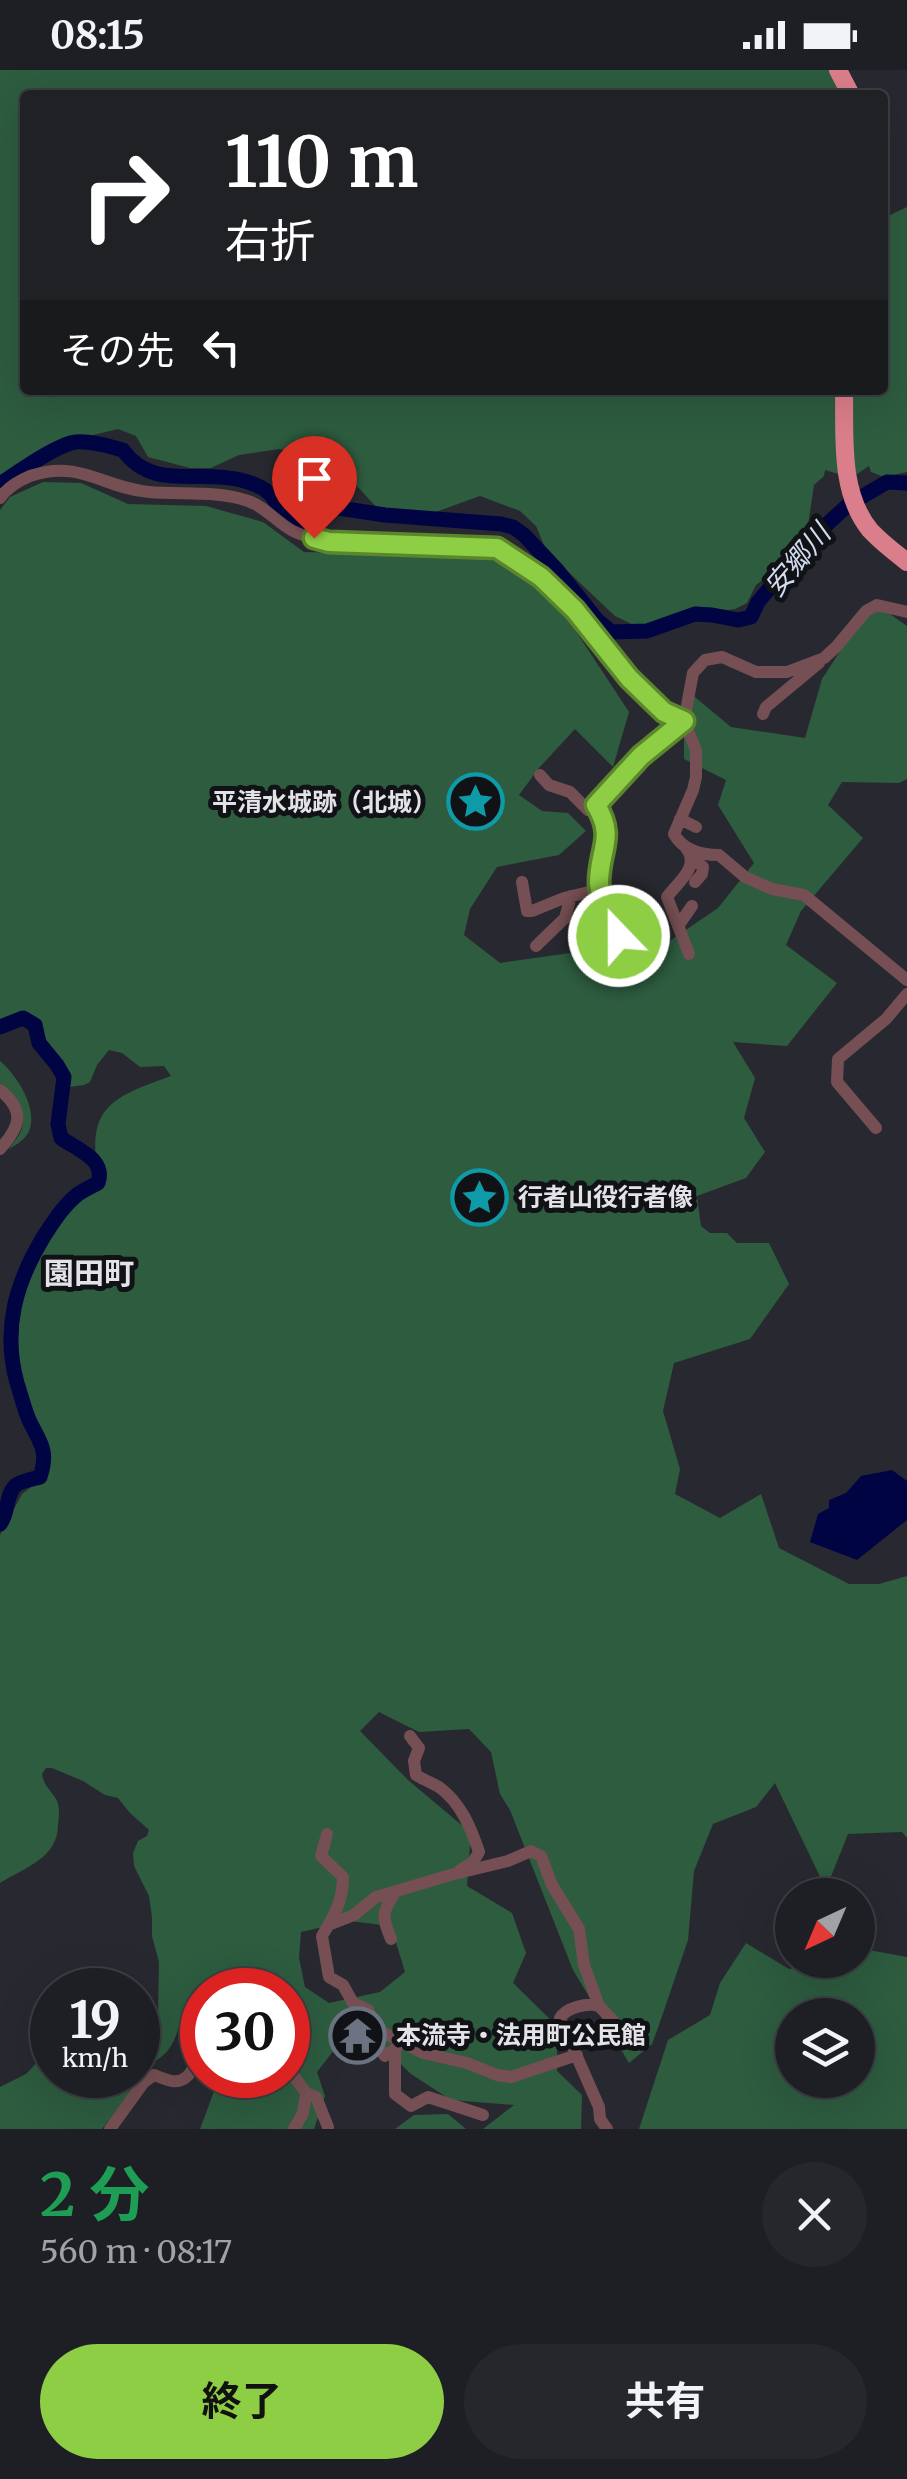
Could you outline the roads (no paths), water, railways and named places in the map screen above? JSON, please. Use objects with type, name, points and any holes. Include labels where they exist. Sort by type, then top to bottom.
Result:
[{"type":"highway","points":[[844,395],[846,470],[858,511],[870,530],[907,562]]},
{"type":"street","points":[[0,498],[23,479],[67,470],[87,473],[125,489],[247,501],[263,508],[290,530],[329,542],[497,548],[541,577],[575,610],[629,678],[664,712],[684,721]]},
{"type":"street","points":[[764,714],[766,706],[806,676],[866,610],[877,605],[907,612]]},
{"type":"street","points":[[695,882],[703,866],[674,834],[696,777],[696,750],[684,721],[693,673],[705,660],[722,657],[756,672],[786,672],[824,658]]},
{"type":"street","points":[[540,774],[548,785],[570,792],[588,810],[641,756],[684,721]]},
{"type":"street","points":[[596,805],[607,826],[599,888],[618,929],[612,949]]},
{"type":"street","points":[[680,819],[696,827]]},
{"type":"street","points":[[689,852],[688,870],[667,897],[689,954]]},
{"type":"street","points":[[689,852],[719,856],[738,873],[763,886],[804,895],[907,980]]},
{"type":"street","points":[[522,882],[527,911],[599,888]]},
{"type":"street","points":[[536,946],[565,918],[571,896]]},
{"type":"street","points":[[678,926],[692,906]]},
{"type":"street","points":[[876,1128],[837,1082],[838,1059],[886,1019],[907,994]]},
{"type":"street","points":[[0,1090],[12,1100],[18,1115],[13,1134],[0,1149]]},
{"type":"street","points":[[410,1736],[418,1748],[414,1761],[416,1775],[454,1801],[472,1830],[479,1852],[473,1862],[454,1874]]},
{"type":"street","points":[[327,1834],[321,1856],[343,1877],[340,1905],[322,1936],[329,1977],[342,1985],[353,2002],[368,2010],[378,2030],[398,2046],[511,2077],[577,2055]]},
{"type":"street","points":[[331,1924],[376,1898],[532,1851],[541,1856],[552,1885],[579,1929],[584,1965],[599,2006],[619,2027]]},
{"type":"street","points":[[391,1939],[383,1920],[385,1906],[397,1891]]},
{"type":"street","points":[[599,2006],[587,2004],[563,2013],[560,2018],[599,2107],[600,2126]]},
{"type":"street","points":[[375,2043],[385,2056],[398,2046]]},
{"type":"street","points":[[398,2046],[396,2094],[403,2102],[411,2106],[428,2096],[483,2115]]},
{"type":"street","points":[[110,2129],[144,2082],[154,2076],[170,2082],[180,2080]]},
{"type":"street","points":[[310,2094],[316,2098],[328,2127]]},
{"type":"street","points":[[294,2129],[303,2114],[305,2098]]},
{"type":"waterway","name":"安郷川","points":[[0,484],[58,448],[88,442],[123,450],[135,463],[162,475],[225,477],[255,484],[271,495],[284,517],[308,530],[320,511],[332,507],[501,524],[524,535],[597,620],[612,632],[647,631],[695,614],[738,620],[751,617],[758,602],[813,537],[848,505],[887,482],[907,483]]},
{"type":"waterway","name":"安郷川","points":[[0,1027],[23,1018],[35,1025],[39,1043],[64,1077],[58,1124],[61,1138],[89,1156],[99,1175],[98,1183],[78,1194],[55,1219],[19,1288],[12,1325],[13,1363],[44,1460],[40,1477],[21,1482],[13,1489],[0,1524]]},
{"type":"place","name":"平清水城跡（北城）","points":[[476,802]]},
{"type":"place","name":"行者山役行者像","points":[[479,1197]]},
{"type":"place","name":"本流寺・法用町公民館","points":[[357,2035]]},
{"type":"district","name":"園田町","points":[[89,1274]]}]
